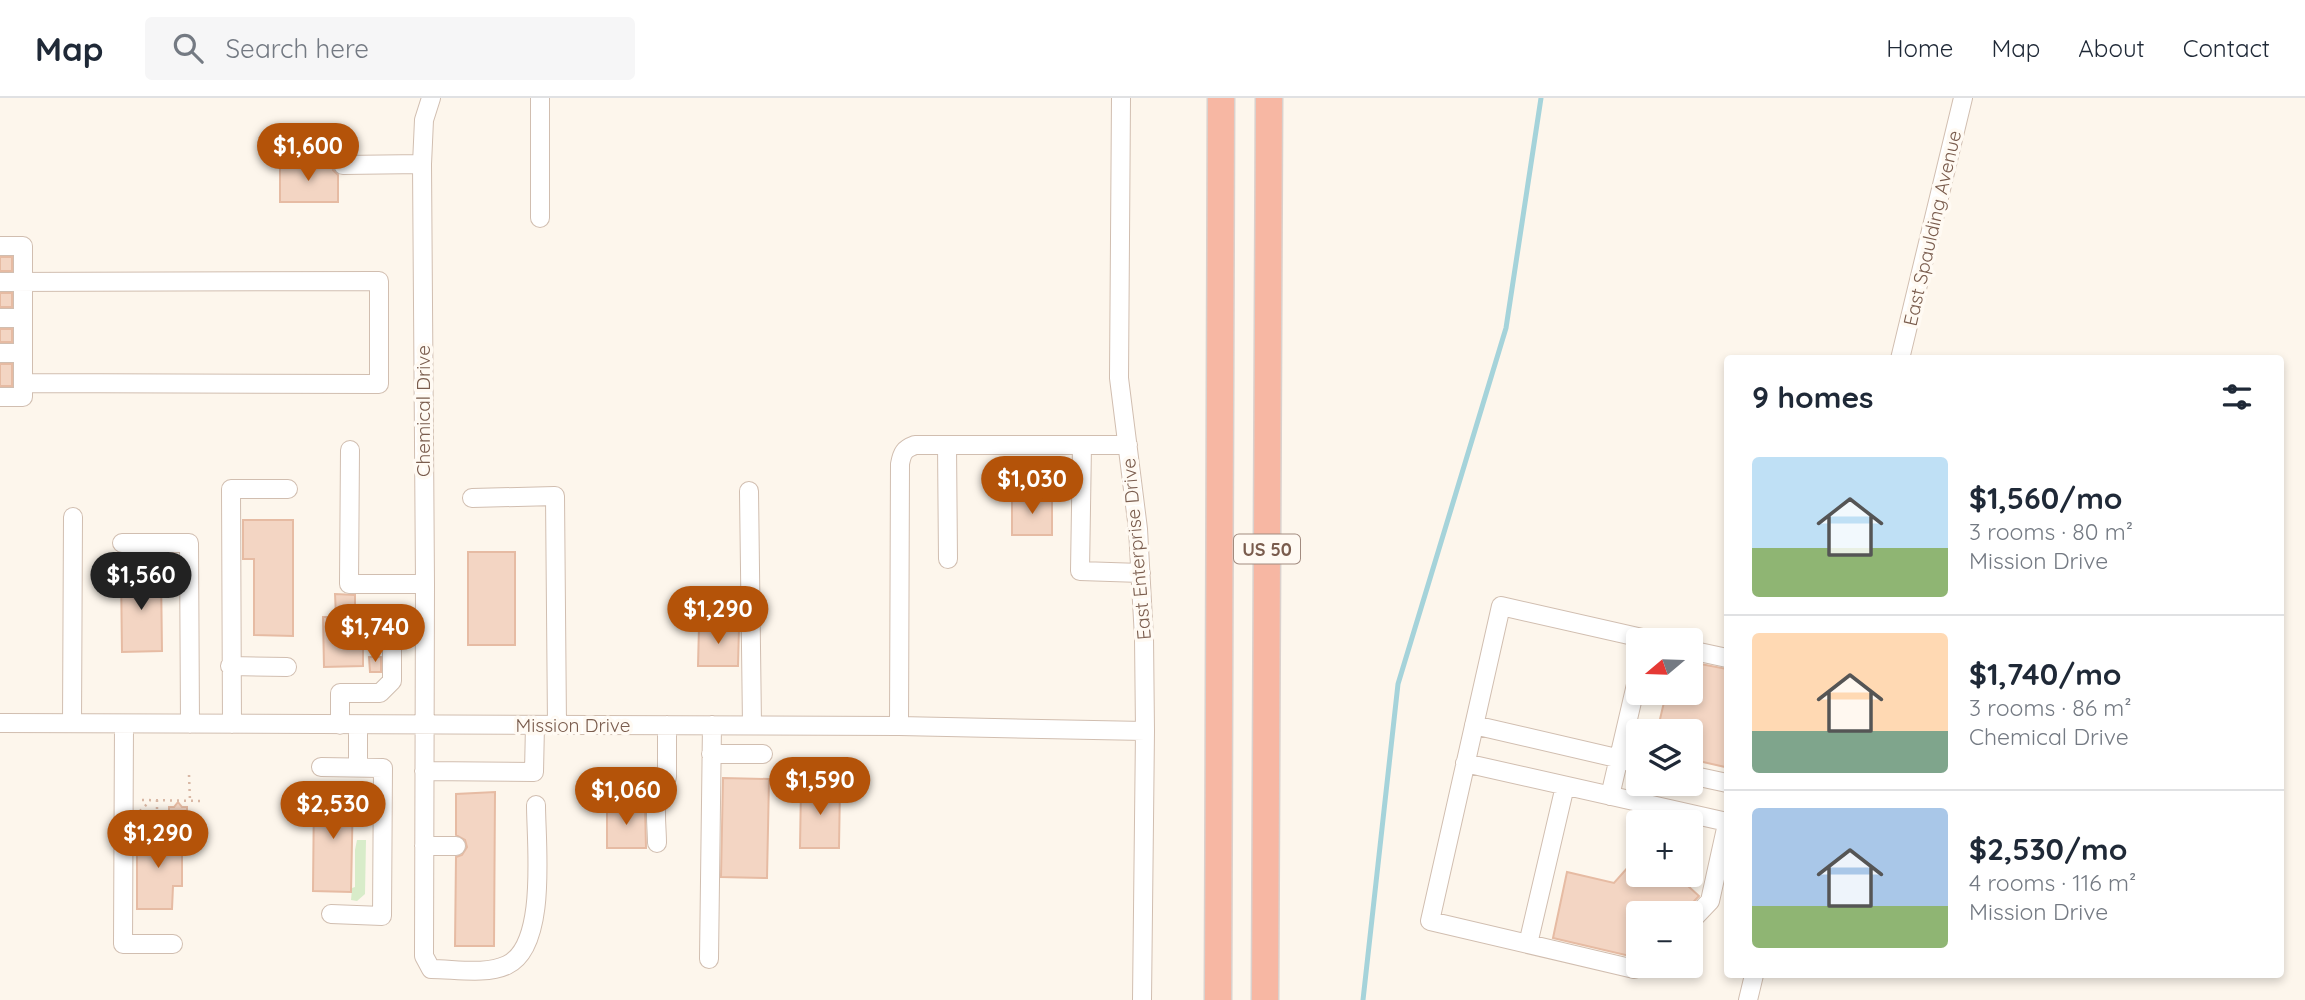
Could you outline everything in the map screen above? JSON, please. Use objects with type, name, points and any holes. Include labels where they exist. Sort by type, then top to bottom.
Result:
[{"type":"highway","name":"US 50","points":[[1218,1000],[1221,98]]},
{"type":"highway","name":"US 50","points":[[1265,1000],[1269,98]]},
{"type":"street","name":"Chemical Drive","points":[[431,98],[424,120],[422,164],[424,956],[432,969],[493,970],[510,964],[519,955],[532,932],[537,905],[536,805]]},
{"type":"street","points":[[540,98],[540,219]]},
{"type":"street","name":"East Enterprise Drive","points":[[1121,98],[1119,378],[1141,573],[1145,731],[1142,1000]]},
{"type":"street","name":"East Spaulding Avenue","points":[[1901,355],[1963,98]]},
{"type":"street","points":[[343,165],[422,164]]},
{"type":"street","points":[[0,246],[23,246],[23,397],[0,397]]},
{"type":"street","points":[[0,282],[379,281],[379,384],[23,383]]},
{"type":"street","points":[[0,318],[23,318]]},
{"type":"street","points":[[0,353],[23,353]]},
{"type":"street","points":[[899,726],[902,453],[915,445],[1128,445]]},
{"type":"street","points":[[947,445],[948,559]]},
{"type":"street","points":[[1082,445],[1080,570],[1141,573]]},
{"type":"street","points":[[350,450],[349,584],[425,583]]},
{"type":"street","points":[[232,724],[231,489],[288,489]]},
{"type":"street","points":[[749,491],[752,725]]},
{"type":"street","points":[[472,498],[555,496],[557,725]]},
{"type":"street","points":[[72,723],[73,517]]},
{"type":"street","points":[[122,543],[189,542],[190,724]]},
{"type":"street","points":[[1626,635],[1501,606],[1430,921],[1626,967]]},
{"type":"street","points":[[358,767],[340,693],[380,693],[392,681],[392,630],[424,630]]},
{"type":"street","points":[[1703,652],[1724,657]]},
{"type":"street","points":[[230,666],[287,667]]},
{"type":"street","points":[[1610,796],[1631,705]]},
{"type":"street","name":"Mission Drive","points":[[0,723],[899,726],[1145,731]]},
{"type":"street","points":[[124,724],[124,944],[173,944]]},
{"type":"street","points":[[1474,724],[1626,759]]},
{"type":"street","points":[[424,771],[534,772],[535,725]]},
{"type":"street","points":[[657,842],[658,790],[667,778],[667,725]]},
{"type":"street","points":[[709,959],[712,725]]},
{"type":"street","points":[[711,754],[763,754]]},
{"type":"street","points":[[1465,763],[1724,822]]},
{"type":"street","points":[[321,767],[383,768],[382,916],[331,914]]},
{"type":"street","points":[[604,777],[667,778]]},
{"type":"street","points":[[1703,778],[1724,782]]},
{"type":"street","points":[[1528,944],[1565,786]]},
{"type":"street","points":[[1703,908],[1710,901],[1724,837]]},
{"type":"street","points":[[424,846],[456,846]]},
{"type":"street","points":[[1748,1000],[1753,978]]},
{"type":"path","points":[[189,775],[190,801]]},
{"type":"path","points":[[135,800],[205,801]]},
{"type":"path","points":[[135,808],[135,816],[150,800]]},
{"type":"path","points":[[157,800],[157,814]]},
{"type":"path","points":[[601,802],[657,802]]},
{"type":"path","points":[[165,813],[165,829],[149,830],[148,814],[157,814],[165,813]]},
{"type":"green space","points":[[358,793],[367,796],[368,822],[358,822]]},
{"type":"green space","points":[[357,840],[366,840],[365,894],[357,901],[351,900],[352,888],[355,887]]},
{"type":"building","points":[[280,163],[332,164],[338,175],[338,202],[280,202]]},
{"type":"building","points":[[0,257],[12,257],[12,271],[0,271]]},
{"type":"building","points":[[0,293],[12,293],[12,307],[0,307]]},
{"type":"building","points":[[0,329],[12,329],[12,342],[0,342]]},
{"type":"building","points":[[0,364],[12,364],[12,386],[0,386]]},
{"type":"building","points":[[1012,496],[1052,496],[1052,535],[1012,535]]},
{"type":"building","points":[[243,520],[293,520],[293,636],[254,635],[254,559],[243,559]]},
{"type":"building","points":[[468,552],[515,552],[515,645],[468,645]]},
{"type":"building","points":[[121,573],[161,573],[162,651],[122,652]]},
{"type":"building","points":[[335,594],[355,595],[355,616],[363,616],[363,666],[324,667],[323,617],[336,617]]},
{"type":"building","points":[[699,626],[739,627],[738,666],[698,666]]},
{"type":"building","points":[[369,657],[381,657],[381,672],[370,672]]},
{"type":"building","points":[[1703,664],[1724,668],[1724,767],[1703,762],[1703,719],[1660,719],[1663,705],[1703,705]]},
{"type":"building","points":[[723,778],[769,779],[767,878],[721,877]]},
{"type":"building","points":[[801,786],[840,786],[839,848],[800,848]]},
{"type":"building","points":[[314,791],[353,791],[351,892],[313,891]]},
{"type":"building","points":[[495,792],[494,946],[455,946],[456,857],[462,855],[467,847],[465,840],[456,835],[456,794]]},
{"type":"building","points":[[178,802],[182,807],[187,807],[187,812],[192,816],[185,826],[185,835],[164,816],[169,807],[174,807]]},
{"type":"building","points":[[607,805],[645,806],[646,848],[607,848]]},
{"type":"building","points":[[137,835],[182,835],[182,886],[173,886],[172,909],[137,909]]},
{"type":"building","points":[[1626,870],[1626,887],[1689,887],[1699,896],[1694,901],[1626,901],[1626,955],[1553,938],[1567,872],[1614,883]]},
{"type":"waterway","points":[[1363,1000],[1398,684],[1506,328],[1541,98]]}]
